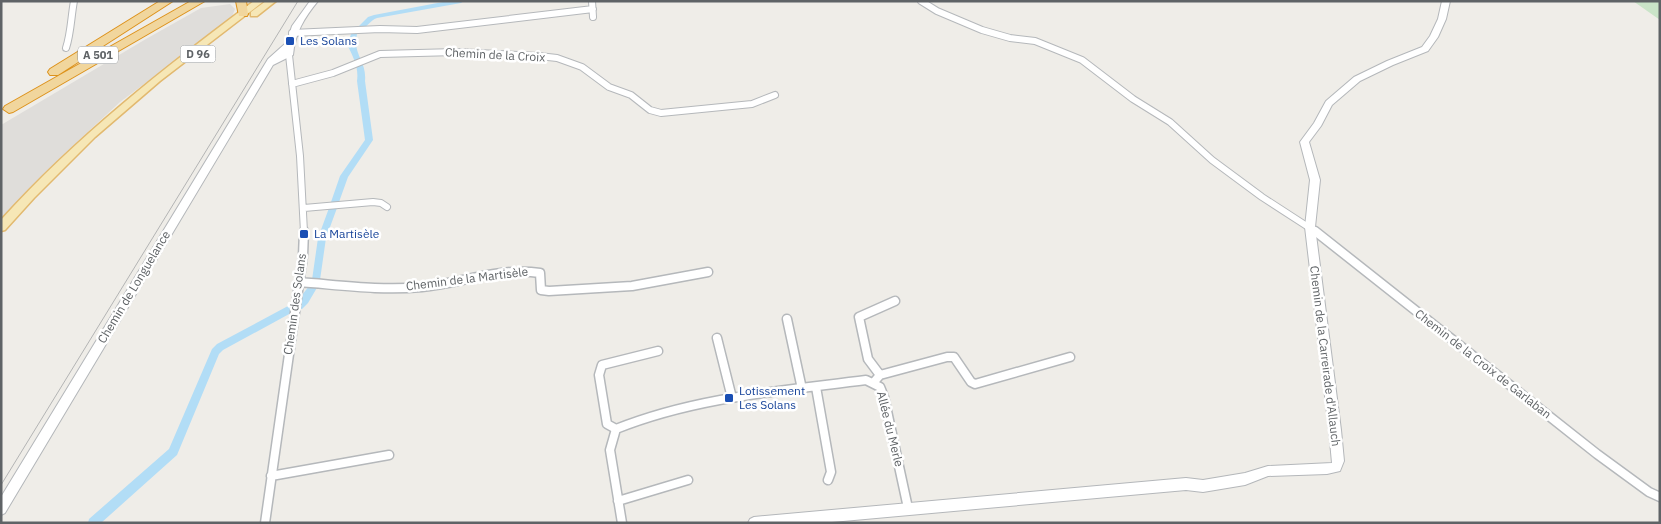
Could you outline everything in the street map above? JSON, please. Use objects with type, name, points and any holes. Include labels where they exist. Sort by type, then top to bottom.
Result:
[{"type":"highway","points":[[38,82],[168,1]]},
{"type":"highway","name":"A 501","points":[[4,109],[38,82],[175,1]]},
{"type":"highway","name":"A 501","points":[[4,109],[187,1]]},
{"type":"highway","points":[[4,109],[200,1]]},
{"type":"highway","points":[[241,1],[243,14]]},
{"type":"main road","name":"D 96","points":[[1,227],[64,160],[124,106],[260,1]]},
{"type":"main road","name":"D 96","points":[[124,106],[272,1]]},
{"type":"street","points":[[66,48],[71,33],[69,26],[74,1]]},
{"type":"street","points":[[269,66],[275,60],[289,55],[290,44],[299,18],[314,1]]},
{"type":"street","points":[[592,1],[593,17]]},
{"type":"street","name":"Chemin de la Croix de Garlaban","points":[[921,1],[937,11],[982,30],[1010,38],[1035,41],[1082,60],[1133,100],[1170,122],[1212,160],[1262,197],[1310,228],[1597,454],[1649,492],[1660,497]]},
{"type":"street","name":"Chemin de la Carreirade d'Allauch","points":[[754,523],[1186,484],[1203,486],[1268,472],[1336,467],[1338,461],[1335,430],[1310,228],[1315,180],[1304,142],[1318,124],[1329,103],[1358,79],[1390,63],[1425,49],[1434,37],[1442,19],[1446,1]]},
{"type":"street","points":[[294,30],[307,32],[380,28],[417,30],[592,9]]},
{"type":"street","name":"Chemin de Longuelance","points":[[1,509],[269,66],[276,55],[290,44]]},
{"type":"street","name":"Chemin de la Croix","points":[[292,84],[332,73],[380,54],[456,52],[557,58],[589,71],[608,87],[631,95],[650,110],[661,113],[752,104],[775,95]]},
{"type":"street","name":"Chemin des Solans","points":[[265,523],[302,256],[304,208],[289,55]]},
{"type":"street","points":[[304,208],[373,202],[381,203],[387,207]]},
{"type":"street","name":"Chemin de la Martisèle","points":[[299,282],[421,287],[517,271],[534,271],[540,273],[541,290],[549,291],[632,286],[708,272]]},
{"type":"street","points":[[880,375],[868,359],[859,317],[870,310],[886,307],[895,301]]},
{"type":"street","points":[[787,319],[802,389]]},
{"type":"street","points":[[717,338],[732,398]]},
{"type":"street","points":[[622,523],[610,450],[616,430],[607,424],[599,375],[602,365],[658,351]]},
{"type":"street","points":[[874,382],[880,375],[954,357],[971,382],[975,384],[1070,357]]},
{"type":"street","name":"Allée du Merle","points":[[616,430],[658,413],[691,404],[866,380],[874,382],[880,387],[884,397],[908,508]]},
{"type":"street","points":[[816,387],[831,472],[828,480]]},
{"type":"street","points":[[271,476],[389,455]]},
{"type":"street","points":[[618,501],[688,480]]},
{"type":"shaded area","points":[[230,4],[235,9],[231,19],[120,102],[64,154],[1,221],[1,125],[201,8]]},
{"type":"green space","points":[[1633,1],[1660,1],[1660,20]]},
{"type":"waterway","points":[[360,28],[370,18],[376,16],[461,1]]},
{"type":"waterway","points":[[354,34],[351,44],[358,61]]},
{"type":"waterway","points":[[335,202],[344,176],[369,140],[361,81],[362,72],[359,64]]},
{"type":"waterway","points":[[316,280],[322,238],[333,208]]},
{"type":"waterway","points":[[299,306],[314,286]]},
{"type":"waterway","points":[[93,523],[173,452],[215,352],[220,347],[288,310]]},
{"type":"tram line","points":[[1,485],[298,1]]},
{"type":"place","name":"Les Solans","points":[[290,41]]},
{"type":"place","name":"La Martisèle","points":[[304,234]]},
{"type":"place","name":"Lotissement Les Solans","points":[[729,398]]}]
